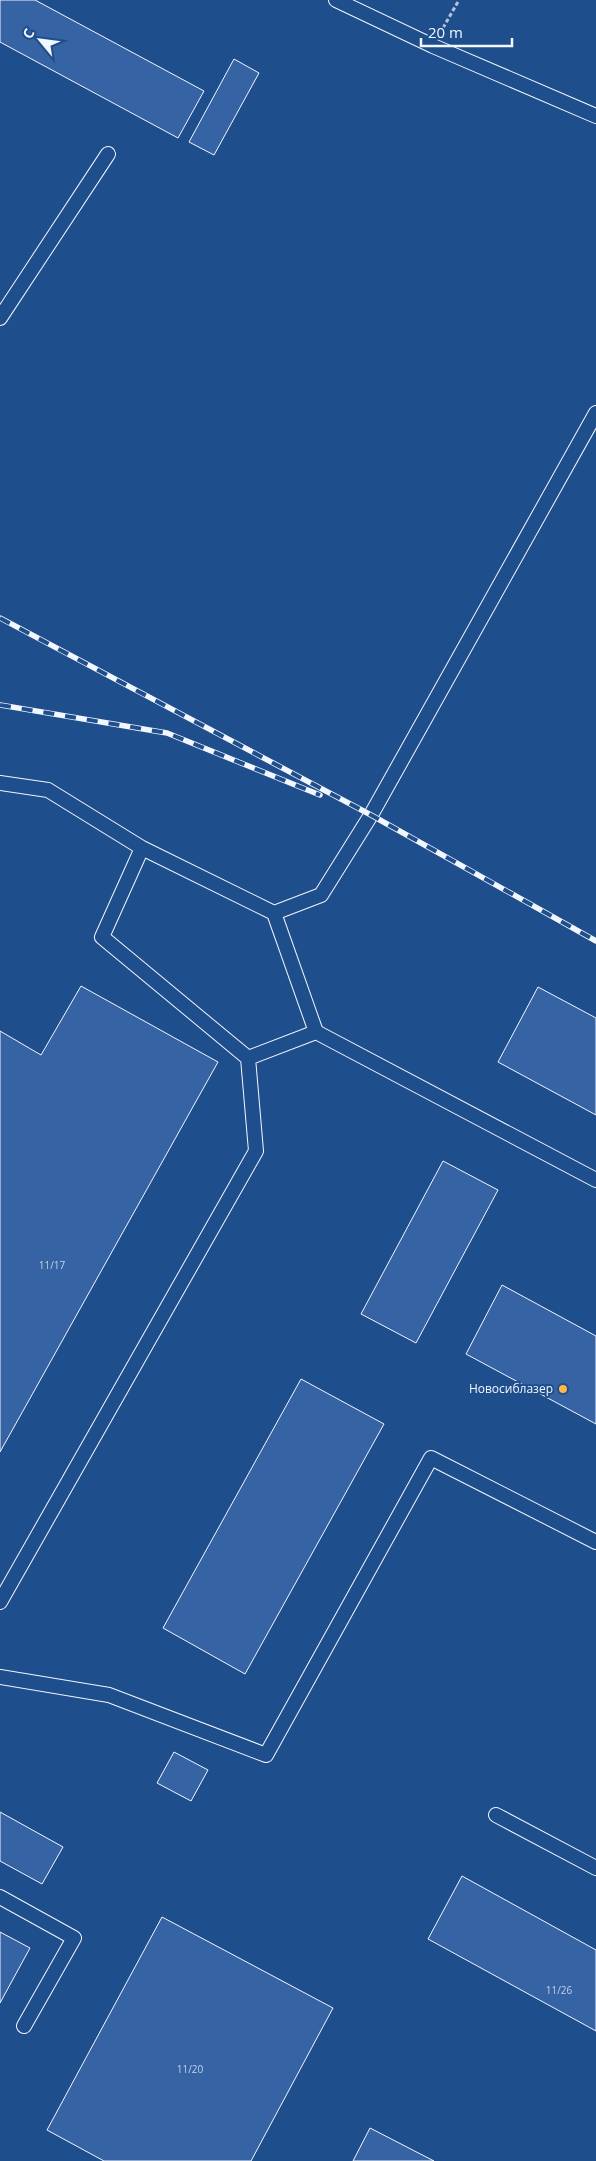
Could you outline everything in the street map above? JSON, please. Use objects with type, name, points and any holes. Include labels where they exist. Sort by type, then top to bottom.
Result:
[{"type":"lane","points":[[336,0],[433,46],[596,116]]},
{"type":"lane","points":[[0,318],[108,154]]},
{"type":"lane","points":[[274,913],[321,895],[375,807],[596,413]]},
{"type":"lane","points":[[0,783],[48,790],[142,848],[274,913],[316,1032],[596,1180]]},
{"type":"lane","points":[[0,1602],[256,1152],[248,1058],[102,937],[142,848]]},
{"type":"lane","points":[[248,1058],[316,1032]]},
{"type":"lane","points":[[0,1677],[108,1695],[266,1755],[431,1458],[596,1542]]},
{"type":"lane","points":[[496,1815],[596,1868]]},
{"type":"lane","points":[[0,1897],[74,1938],[24,2026]]},
{"type":"path","points":[[433,46],[459,0]]},
{"type":"building","points":[[0,0],[35,0],[204,91],[178,138],[0,42]]},
{"type":"building","points":[[234,59],[259,73],[214,155],[189,142]]},
{"type":"building","points":[[81,986],[218,1062],[0,1452],[0,1031],[41,1055]]},
{"type":"building","points":[[538,987],[596,1018],[596,1115],[498,1062]]},
{"type":"building","points":[[443,1161],[498,1190],[416,1343],[361,1314]]},
{"type":"building","name":"Новосиблазер","points":[[502,1285],[596,1336],[596,1424],[466,1354]]},
{"type":"building","points":[[301,1379],[384,1424],[245,1674],[163,1628]]},
{"type":"building","points":[[174,1752],[208,1770],[191,1801],[157,1783]]},
{"type":"building","points":[[0,1812],[63,1847],[42,1884],[0,1861]]},
{"type":"building","points":[[462,1876],[596,1950],[596,2031],[428,1939]]},
{"type":"building","points":[[162,1917],[333,2008],[251,2161],[104,2161],[47,2130]]},
{"type":"building","points":[[0,1932],[30,1948],[0,2003]]},
{"type":"building","points":[[370,2128],[434,2161],[353,2161]]},
{"type":"railway","points":[[0,618],[371,815],[596,941]]},
{"type":"railway","points":[[0,705],[167,733],[320,795]]},
{"type":"place","name":"Новосиблазер","points":[[563,1389]]}]
